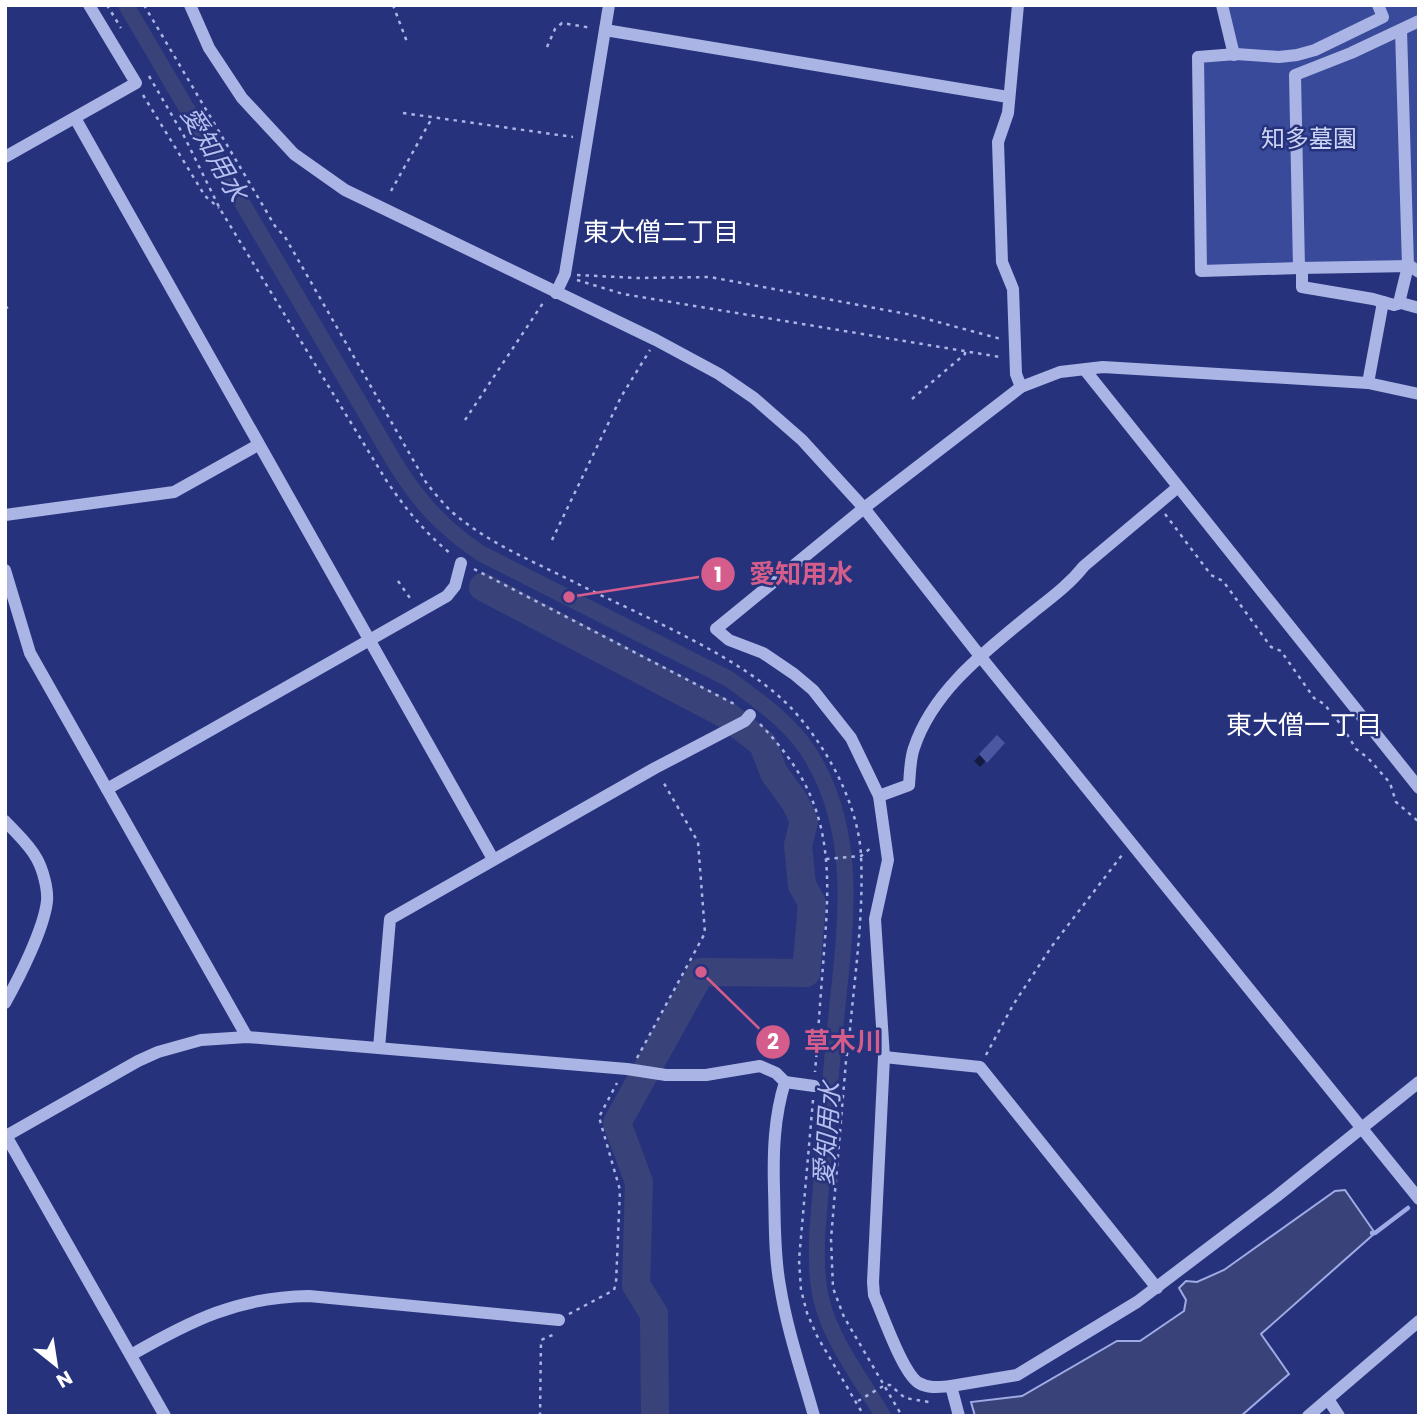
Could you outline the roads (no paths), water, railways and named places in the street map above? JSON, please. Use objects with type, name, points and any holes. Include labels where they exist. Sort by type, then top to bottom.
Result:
[{"type":"street","points":[[5,157],[136,83],[89,5]]},
{"type":"street","points":[[190,5],[209,48],[242,98],[294,154],[345,190],[656,340],[719,374],[754,398],[802,440],[864,508],[980,656],[1419,1199]]},
{"type":"street","points":[[553,292],[565,274],[609,5]]},
{"type":"street","points":[[1018,5],[1008,113],[998,142],[998,155],[1002,262],[1013,289],[1016,374],[1021,387]]},
{"type":"street","points":[[1222,5],[1234,55]]},
{"type":"street","points":[[1378,5],[1383,17],[1315,50],[1279,57],[1198,57],[1201,271],[1414,269]]},
{"type":"street","points":[[1419,20],[1295,75],[1302,287],[1419,308]]},
{"type":"street","points":[[605,30],[1008,97]]},
{"type":"street","points":[[1399,303],[1414,269],[1401,30]]},
{"type":"street","points":[[1297,55],[1299,73]]},
{"type":"street","points":[[75,118],[493,859]]},
{"type":"street","points":[[1368,383],[1383,302]]},
{"type":"street","points":[[1419,403],[1414,393],[1368,383],[1116,368],[1060,372],[1021,387],[864,508],[716,629],[729,640],[764,653],[813,690],[850,738],[879,796],[888,860],[875,919],[884,1057],[873,1282],[874,1296],[907,1372],[918,1383],[931,1388],[1017,1375],[1137,1303],[1419,1082]]},
{"type":"street","points":[[1085,370],[1419,788]]},
{"type":"street","points":[[5,516],[173,492],[258,445]]},
{"type":"street","points":[[879,796],[909,785],[913,751],[921,729],[941,699],[980,656],[1178,487]]},
{"type":"street","points":[[107,789],[447,596],[455,586],[461,563]]},
{"type":"street","points":[[5,570],[30,653],[247,1037]]},
{"type":"street","points":[[379,1048],[390,919],[655,768],[745,721],[750,715]]},
{"type":"street","points":[[5,821],[38,860],[44,877],[47,901],[39,928],[5,1003]]},
{"type":"street","points":[[165,1416],[6,1135],[138,1061],[158,1052],[201,1040],[247,1037],[666,1074],[706,1075],[760,1066],[769,1068],[785,1082],[814,1086]]},
{"type":"street","points":[[884,1057],[980,1067],[1157,1288]]},
{"type":"street","points":[[785,1082],[776,1121],[775,1247],[791,1337],[814,1416]]},
{"type":"street","points":[[131,1355],[203,1317],[245,1302],[275,1297],[309,1296],[559,1320]]},
{"type":"street","points":[[1308,1416],[1419,1321]]},
{"type":"street","points":[[951,1386],[959,1416]]},
{"type":"street","points":[[1328,1399],[1339,1416]]},
{"type":"waterway","name":"愛知用水","points":[[126,5],[395,463],[432,513],[480,553],[729,679],[786,725],[813,759],[829,792],[839,826],[846,897],[817,1237],[818,1278],[822,1302],[833,1332],[883,1416]]},
{"type":"waterway","points":[[483,587],[725,714],[763,744],[774,773],[795,802],[804,821],[798,845],[802,885],[812,903],[806,973],[701,972],[617,1123],[639,1182],[636,1285],[654,1314],[655,1416]]},
{"type":"waterway","points":[[1372,1233],[1408,1208]]},
{"type":"place","name":"愛知用水","points":[[569,597]]},
{"type":"place","name":"草木川","points":[[701,972]]},
{"type":"district","name":"東大僧二丁目","points":[[661,232]]},
{"type":"district","name":"東大僧一丁目","points":[[1304,725]]},
{"type":"park label","name":"知多墓園","points":[[1309,138]]}]
